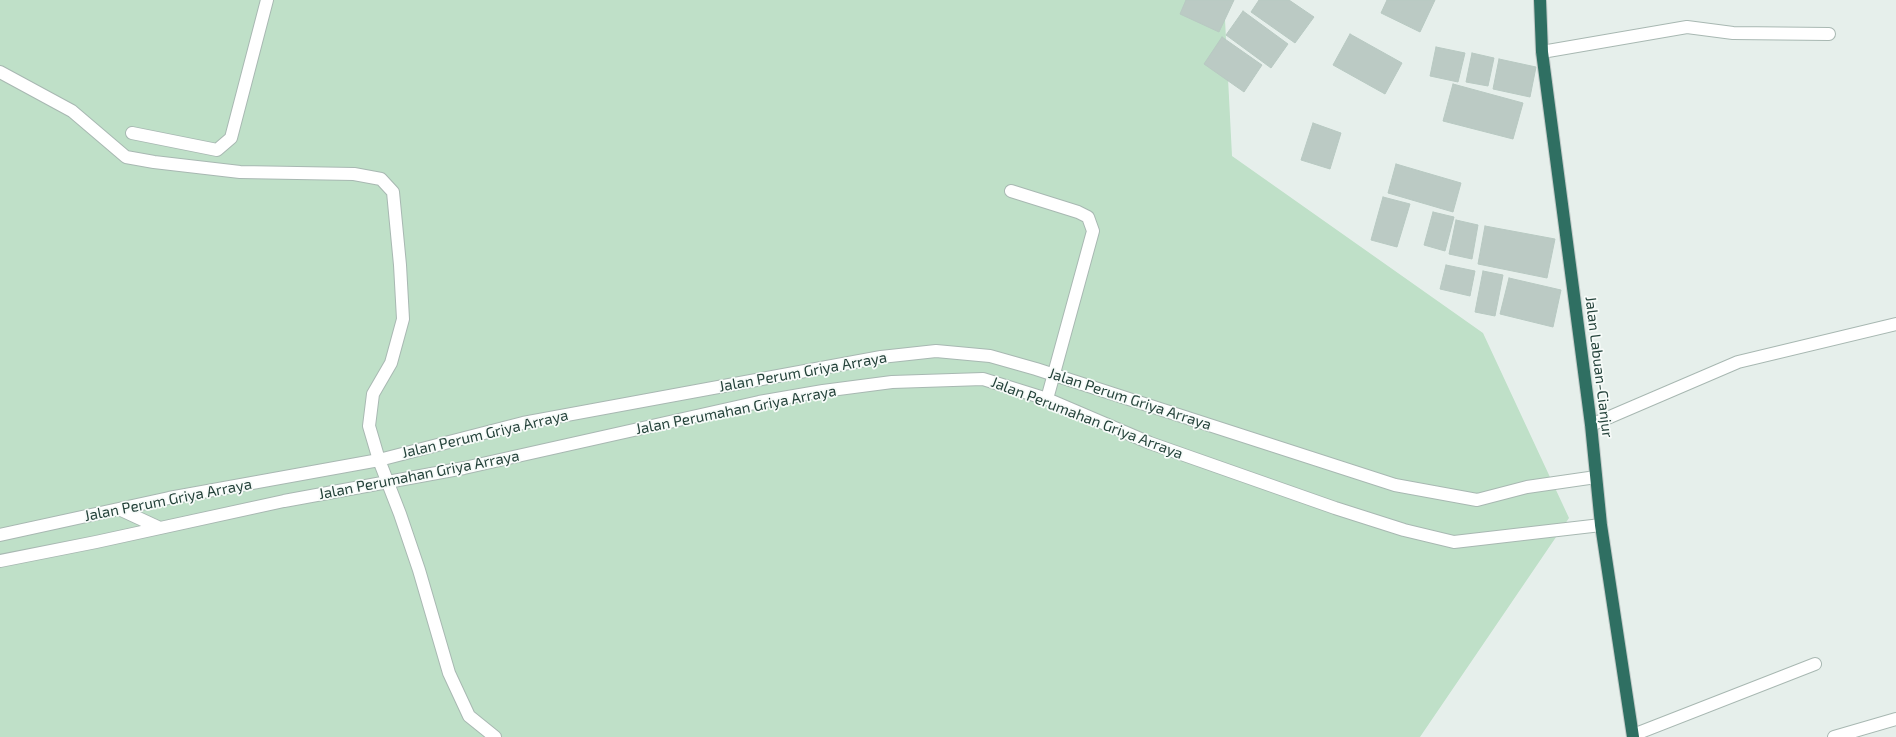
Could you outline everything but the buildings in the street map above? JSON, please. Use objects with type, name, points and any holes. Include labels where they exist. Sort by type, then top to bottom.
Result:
[{"type":"highway","name":"Jalan Labuan-Cianjur","points":[[1540,0],[1542,52],[1591,425],[1601,525],[1633,736]]},
{"type":"street","points":[[132,133],[218,150],[231,138],[267,0]]},
{"type":"street","points":[[1542,52],[1687,27],[1733,33],[1829,34]]},
{"type":"street","points":[[0,72],[72,111],[126,157],[154,162],[240,172],[354,174],[380,179],[393,192],[400,265],[403,319],[391,363],[373,394],[369,426],[379,460],[419,570],[449,673],[469,716],[495,737]]},
{"type":"street","points":[[1011,191],[1078,212],[1088,217],[1093,231],[1047,399]]},
{"type":"street","points":[[1591,425],[1738,362],[1896,324]]},
{"type":"street","name":"Jalan Perum Griya Arraya","points":[[0,534],[119,509],[379,460],[523,423],[881,357],[936,351],[990,356],[1054,374],[1395,485],[1477,500],[1527,487],[1596,478]]},
{"type":"street","name":"Jalan Perumahan Griya Arraya","points":[[0,561],[284,501],[464,468],[759,402],[892,382],[983,379],[1047,399],[1150,443],[1335,508],[1404,530],[1454,542],[1601,525]]},
{"type":"street","points":[[119,509],[160,528]]},
{"type":"street","points":[[1633,736],[1815,664]]},
{"type":"street","points":[[1834,737],[1896,719]]},
{"type":"green space","points":[[0,0],[1224,0],[1232,156],[1483,333],[1569,518],[1420,737],[0,737]]}]
